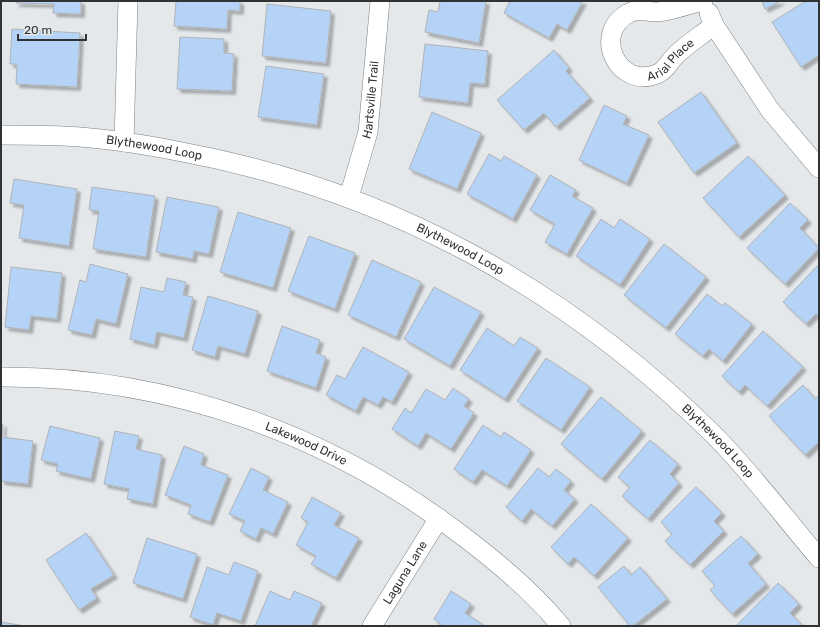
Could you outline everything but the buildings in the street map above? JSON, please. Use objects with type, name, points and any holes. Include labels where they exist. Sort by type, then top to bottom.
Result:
[{"type":"street","points":[[124,142],[128,1]]},
{"type":"street","name":"Hartsville Trail","points":[[349,197],[368,132],[380,1]]},
{"type":"street","name":"Arial Place","points":[[714,25],[675,55],[668,66],[657,74],[645,77],[632,74],[620,67],[613,57],[610,44],[612,30],[619,20],[630,12],[643,9],[656,12],[704,1],[714,25],[770,110],[819,168]]},
{"type":"street","name":"Blythewood Loop","points":[[1,135],[65,136],[124,142],[213,157],[290,177],[349,197],[434,234],[504,272],[602,336],[675,398],[715,435],[819,558]]},
{"type":"street","name":"Lakewood Drive","points":[[1,376],[82,380],[130,387],[229,411],[313,445],[348,462],[405,495],[439,518],[505,569],[561,626]]},
{"type":"street","name":"Laguna Lane","points":[[372,626],[439,518]]}]
